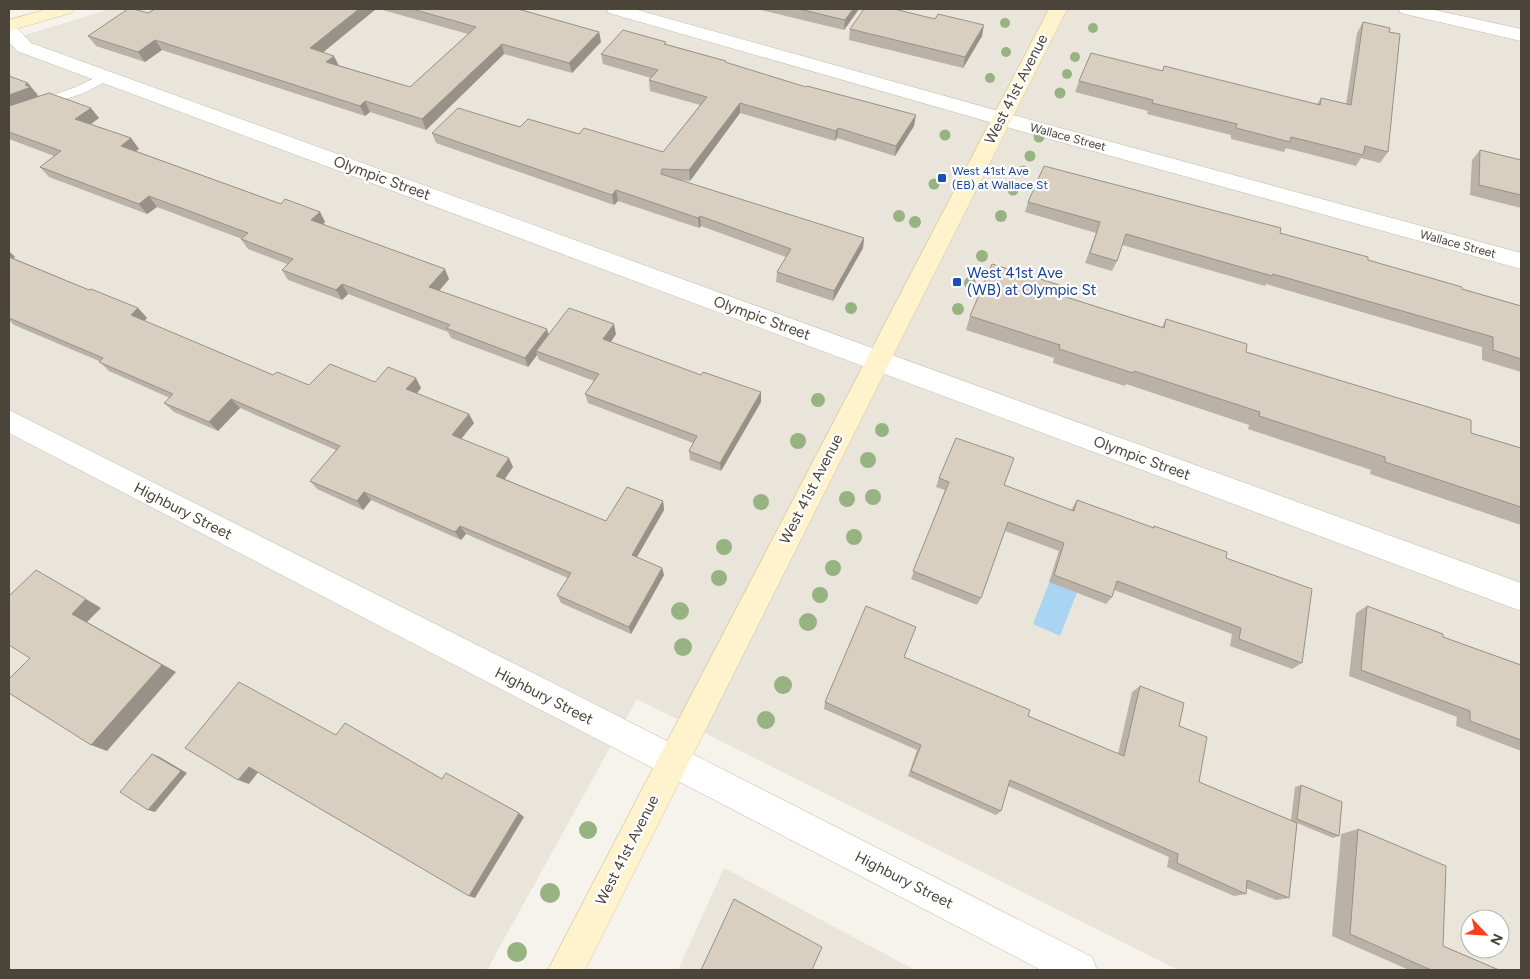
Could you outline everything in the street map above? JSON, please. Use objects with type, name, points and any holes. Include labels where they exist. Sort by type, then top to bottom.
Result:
[{"type":"main road","points":[[9,26],[65,9]]},
{"type":"main road","name":"West 41st Avenue","points":[[566,970],[1058,9]]},
{"type":"street","name":"Wallace Street","points":[[615,9],[1001,118],[1521,261]]},
{"type":"street","points":[[1407,9],[1521,35]]},
{"type":"street","name":"Olympic Street","points":[[9,31],[24,46],[1521,597]]},
{"type":"street","name":"Highbury Street","points":[[9,421],[1079,970]]},
{"type":"lane","points":[[9,114],[80,90],[107,76]]},
{"type":"shaded area","points":[[110,9],[1521,9],[1521,970],[1178,970],[637,699],[487,970],[9,970],[9,40]]},
{"type":"shaded area","points":[[724,868],[915,970],[678,970]]},
{"type":"water","points":[[1051,578],[1078,590],[1060,636],[1033,624]]},
{"type":"building","points":[[128,9],[148,13],[155,9],[359,9],[310,48],[334,56],[326,62],[410,87],[476,27],[412,9],[518,9],[599,32],[569,63],[502,44],[422,119],[365,101],[360,106],[155,40],[138,52],[88,36]]},
{"type":"building","points":[[799,9],[853,9],[845,20]]},
{"type":"building","points":[[864,9],[894,9],[935,19],[938,14],[984,25],[965,57],[850,29]]},
{"type":"building","points":[[1363,22],[1390,28],[1389,32],[1400,34],[1388,152],[1365,146],[1363,155],[1291,137],[1290,142],[1236,128],[1237,124],[1152,103],[1153,100],[1079,81],[1091,53],[1163,71],[1164,66],[1320,105],[1321,98],[1351,105]]},
{"type":"building","points":[[623,30],[806,87],[916,115],[896,146],[838,128],[836,131],[740,103],[689,170],[662,169],[661,174],[864,238],[834,291],[777,272],[791,249],[700,216],[698,218],[616,190],[612,195],[432,133],[458,108],[520,127],[528,119],[579,134],[584,128],[663,152],[707,97],[649,80],[658,70],[601,54]]},
{"type":"building","points":[[9,76],[28,83],[25,85],[31,87],[9,95]]},
{"type":"building","points":[[49,93],[91,108],[75,119],[131,138],[121,146],[281,204],[285,199],[320,212],[311,220],[445,269],[429,287],[547,329],[525,358],[446,328],[450,325],[342,284],[336,290],[282,270],[293,259],[241,239],[248,233],[149,196],[139,204],[40,167],[61,151],[9,132],[9,106]]},
{"type":"building","points":[[1480,150],[1521,160],[1521,195],[1479,185]]},
{"type":"building","points":[[1044,166],[1281,228],[1280,233],[1368,257],[1368,260],[1521,306],[1521,359],[1493,350],[1493,337],[1126,234],[1117,261],[1090,253],[1100,222],[1028,202]]},
{"type":"building","points":[[9,257],[138,308],[131,315],[273,375],[277,372],[309,385],[330,364],[375,382],[388,367],[416,378],[406,389],[469,414],[452,435],[509,458],[496,476],[606,521],[627,487],[663,501],[632,555],[662,568],[629,627],[557,595],[571,573],[460,526],[455,532],[364,492],[357,501],[310,481],[340,446],[231,399],[209,422],[164,403],[173,394],[99,362],[103,358],[9,318]]},
{"type":"building","points":[[992,264],[1069,288],[1066,297],[1164,328],[1166,319],[1247,344],[1246,352],[1471,420],[1471,433],[1521,448],[1521,507],[1385,462],[1385,457],[1259,416],[1260,412],[1059,349],[1060,345],[970,316]]},
{"type":"building","points":[[569,308],[614,324],[603,339],[701,375],[703,372],[761,392],[720,463],[689,451],[697,436],[585,394],[599,374],[536,351]]},
{"type":"building","points":[[956,438],[1014,458],[1004,485],[1074,511],[1077,500],[1154,528],[1154,526],[1227,552],[1226,558],[1312,589],[1302,663],[1239,639],[1241,628],[1117,581],[1112,597],[1054,575],[1064,543],[1008,522],[981,598],[913,571],[949,482],[939,478]]},
{"type":"building","points":[[36,570],[86,599],[72,614],[162,665],[91,745],[9,693],[9,679],[30,658],[9,645],[9,596]]},
{"type":"building","points":[[866,606],[916,627],[904,657],[1030,710],[1028,716],[1124,756],[1140,686],[1184,703],[1179,726],[1207,737],[1199,782],[1297,823],[1289,898],[1247,880],[1246,894],[1177,863],[1178,854],[1010,780],[1001,811],[911,771],[921,745],[825,702]]},
{"type":"building","points":[[1367,606],[1443,634],[1443,637],[1521,665],[1521,740],[1470,721],[1470,711],[1361,670]]},
{"type":"building","points":[[239,682],[336,735],[345,723],[442,779],[446,773],[519,813],[469,896],[249,767],[238,780],[185,748]]},
{"type":"building","points":[[152,754],[181,771],[148,810],[120,792]]},
{"type":"building","points":[[1301,785],[1342,802],[1339,836],[1297,819]]},
{"type":"building","points":[[1358,829],[1446,866],[1443,946],[1460,953],[1460,959],[1473,959],[1499,970],[1431,970],[1350,934]]},
{"type":"building","points":[[734,899],[822,947],[812,970],[701,970]]},
{"type":"place","name":"West 41st Ave (EB) at Wallace St","points":[[942,178]]},
{"type":"place","name":"West 41st Ave (WB) at Olympic St","points":[[957,282]]}]
